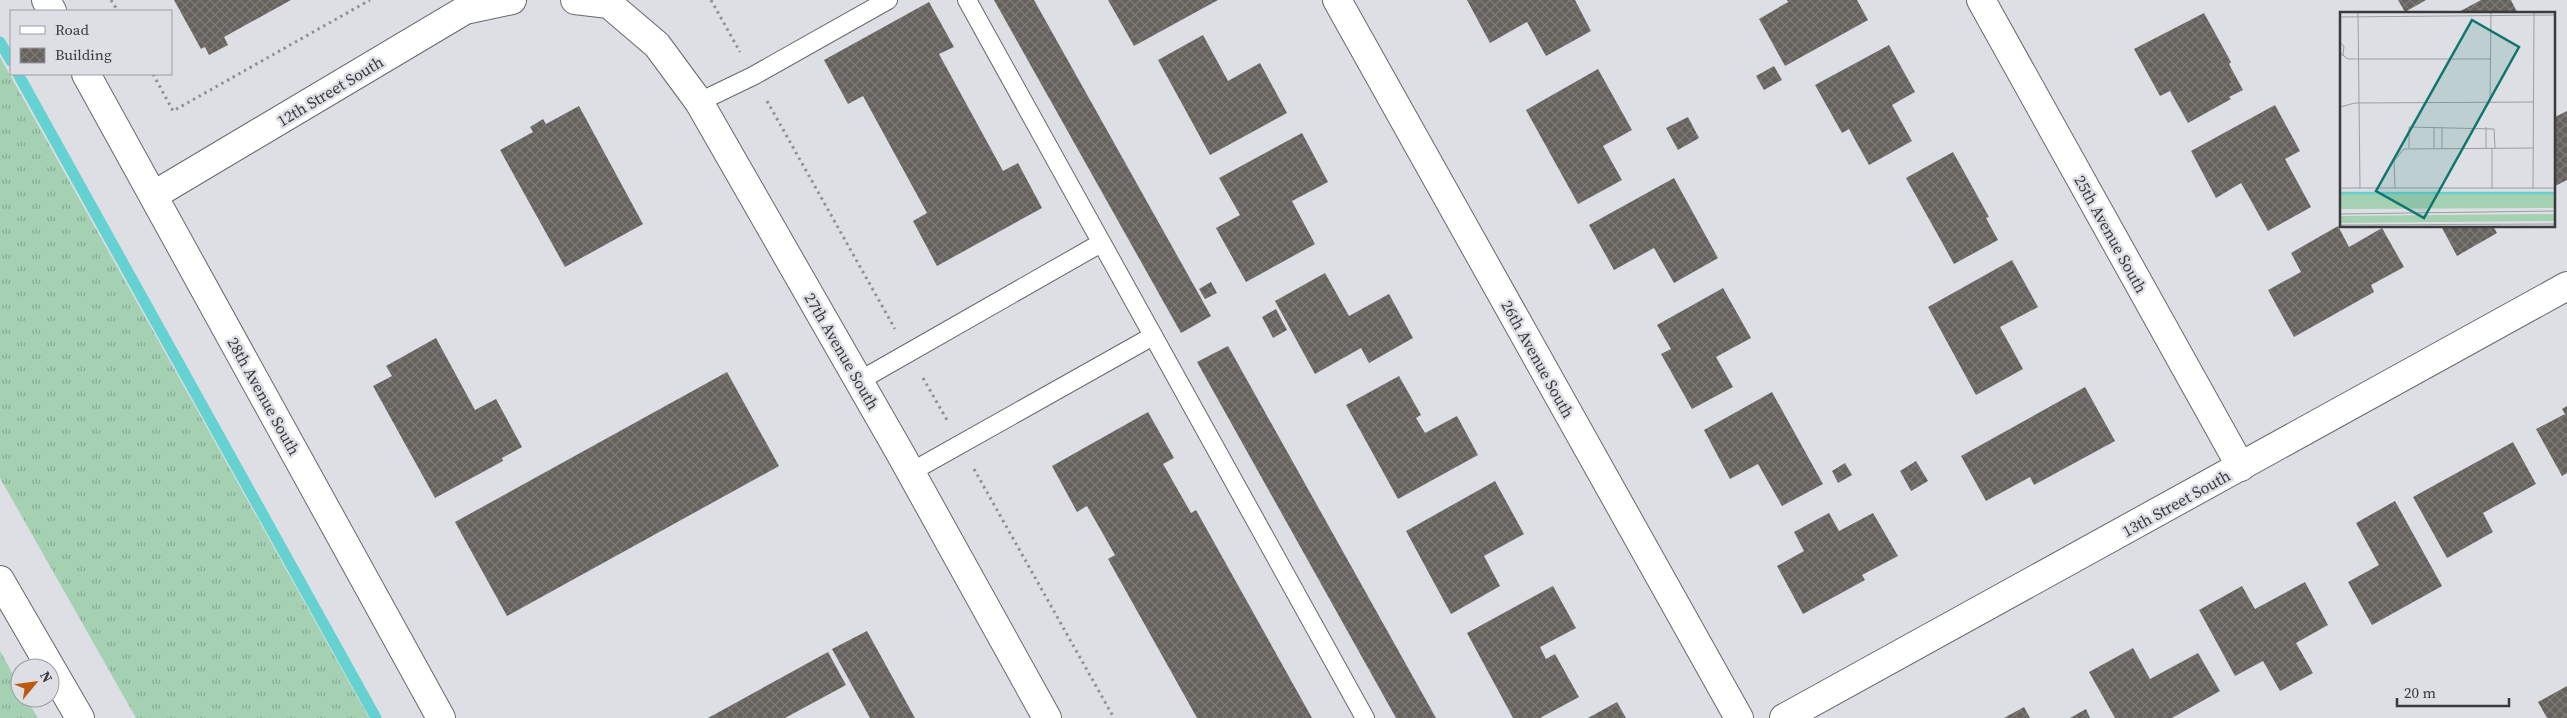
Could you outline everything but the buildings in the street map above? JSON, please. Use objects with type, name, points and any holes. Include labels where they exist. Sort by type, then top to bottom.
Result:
[{"type":"main road","name":"12th Street South","points":[[154,195],[465,10],[512,0]]},
{"type":"main road","name":"27th Avenue South","points":[[575,0],[609,4],[657,45],[699,102],[911,472],[1047,718]]},
{"type":"main road","name":"26th Avenue South","points":[[1337,0],[1739,718]]},
{"type":"main road","name":"25th Avenue South","points":[[1981,0],[2240,467]]},
{"type":"main road","name":"28th Avenue South","points":[[87,75],[441,718]]},
{"type":"main road","name":"13th Street South","points":[[1784,718],[2567,286]]},
{"type":"main road","points":[[0,580],[80,718]]},
{"type":"lane","points":[[699,102],[753,76],[888,0]]},
{"type":"lane","points":[[966,0],[1364,718]]},
{"type":"lane","points":[[859,381],[1101,243]]},
{"type":"lane","points":[[911,472],[1153,336]]},
{"type":"path","points":[[153,75],[173,111],[370,0]]},
{"type":"green space","points":[[0,57],[369,718],[136,718],[0,478]]},
{"type":"green space","points":[[0,651],[10,669],[10,708],[32,708],[38,718],[0,718]]},
{"type":"waterway","points":[[0,42],[10,59]]},
{"type":"waterway","points":[[19,75],[376,718]]}]
